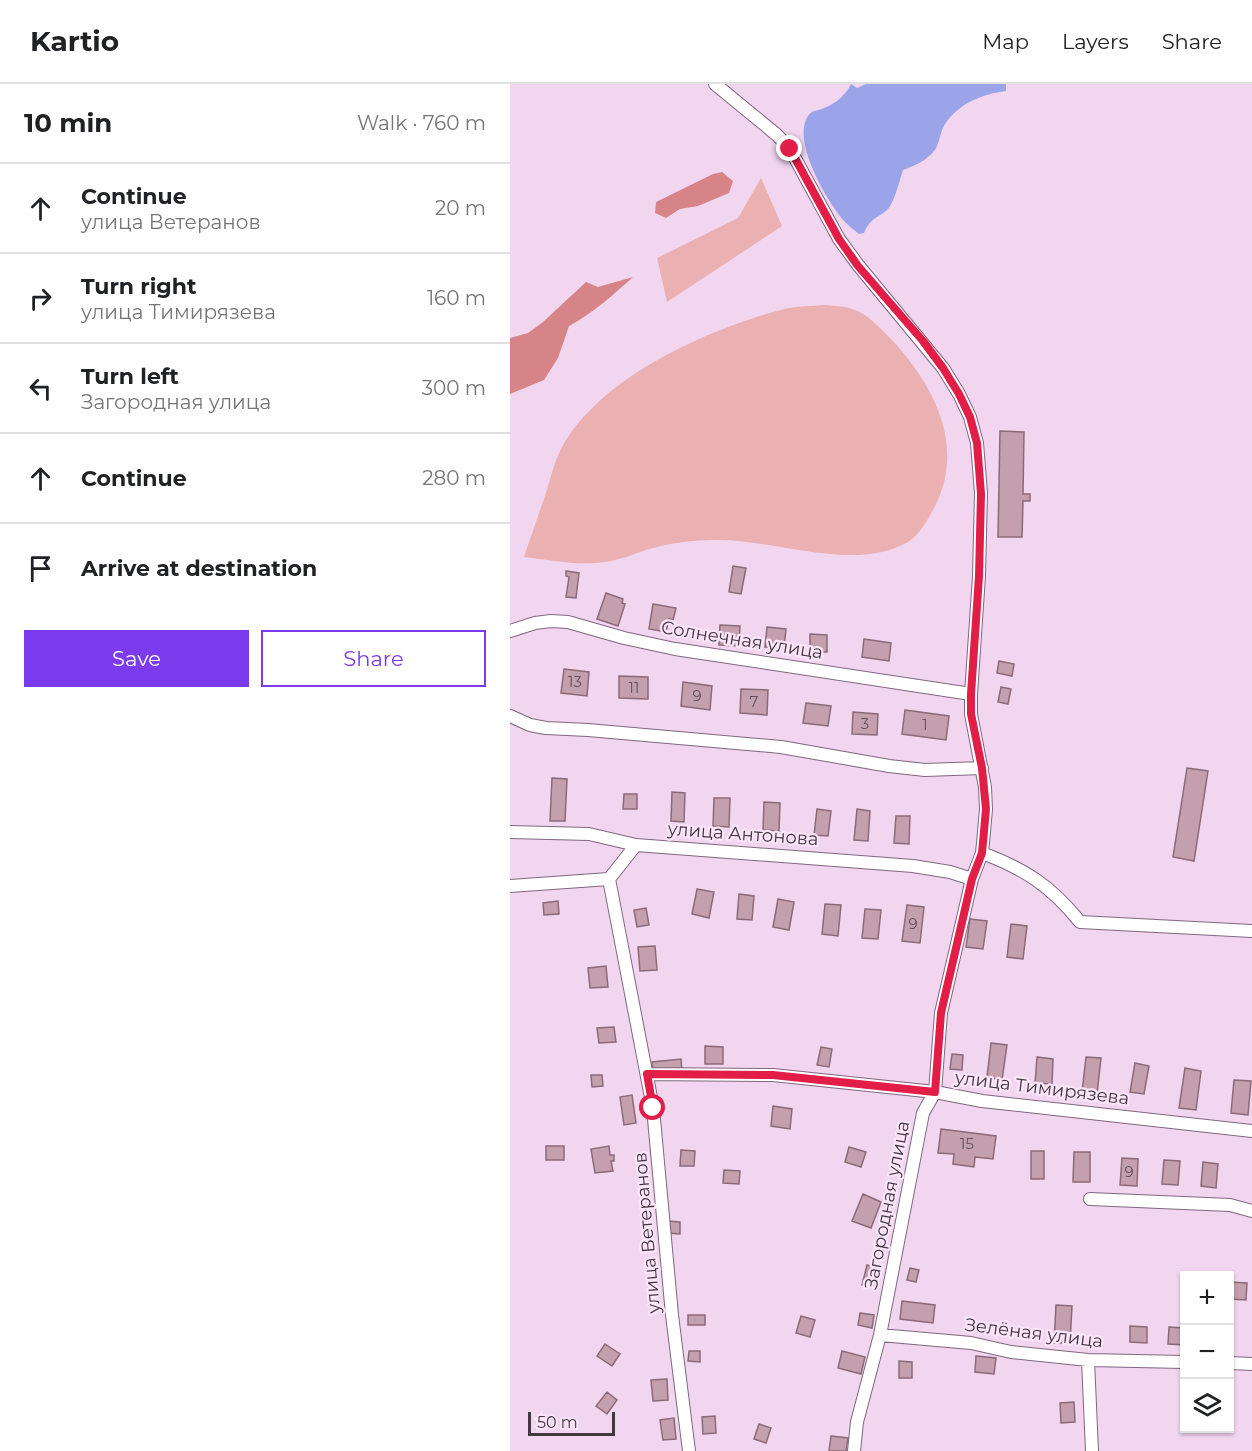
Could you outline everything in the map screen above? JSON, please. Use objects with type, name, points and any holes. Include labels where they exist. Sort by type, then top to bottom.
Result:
[{"type":"street","name":"Загородная улица","points":[[715,84],[777,135],[790,149],[846,248],[943,368],[970,417],[977,443],[980,468],[979,576],[971,694],[974,731],[982,768],[986,809],[982,853],[972,879],[941,1013],[935,1092],[924,1113],[880,1335],[857,1422],[854,1451]]},
{"type":"street","name":"Солнечная улица","points":[[510,631],[535,623],[568,622],[624,638],[675,649],[971,694]]},
{"type":"street","points":[[510,716],[530,725],[546,728],[781,747],[925,770],[982,768]]},
{"type":"street","name":"улица Антонова","points":[[510,832],[589,834],[636,845],[913,866],[950,872],[972,879]]},
{"type":"street","points":[[510,886],[609,879],[636,845]]},
{"type":"street","points":[[982,853],[1006,862],[1040,882],[1061,898],[1080,922],[1252,931]]},
{"type":"street","name":"улица Ветеранов","points":[[609,879],[647,1074],[658,1151],[672,1316],[689,1451]]},
{"type":"street","name":"улица Тимирязева","points":[[647,1074],[773,1075],[935,1092],[982,1101],[1252,1131]]},
{"type":"street","points":[[1090,1199],[1230,1205],[1252,1211]]},
{"type":"street","name":"Зелёная улица","points":[[880,1335],[971,1343],[1011,1352],[1088,1360],[1180,1362]]},
{"type":"street","points":[[1088,1360],[1092,1451]]},
{"type":"street","points":[[1234,1363],[1252,1364]]},
{"type":"shaded area","points":[[722,172],[733,181],[729,193],[698,206],[680,209],[666,218],[655,213],[656,202],[713,174]]},
{"type":"shaded area","points":[[761,178],[782,226],[667,302],[657,258],[738,218]]},
{"type":"shaded area","points":[[633,277],[594,310],[569,326],[558,358],[544,380],[510,394],[510,338],[528,333],[543,322],[586,282],[598,287]]},
{"type":"shaded area","points":[[825,305],[846,307],[868,317],[907,357],[933,397],[946,441],[947,464],[943,487],[933,510],[912,539],[887,551],[863,555],[839,555],[716,540],[665,545],[616,560],[595,563],[524,557],[560,451],[587,414],[610,392],[665,356],[726,328],[784,309]]},
{"type":"water","points":[[851,84],[857,88],[866,84],[1006,84],[1006,91],[989,94],[957,110],[944,126],[935,150],[923,161],[903,170],[890,207],[871,222],[864,233],[859,234],[845,222],[821,187],[804,140],[804,127],[808,116],[836,102]]},
{"type":"building","points":[[1000,431],[1024,432],[1023,494],[1030,494],[1030,501],[1023,501],[1022,537],[998,537]]},
{"type":"building","points":[[733,566],[746,568],[741,594],[729,592]]},
{"type":"building","points":[[566,571],[579,573],[576,598],[566,597],[569,577],[566,576]]},
{"type":"building","points":[[606,593],[623,599],[622,603],[625,604],[618,626],[597,619]]},
{"type":"building","points":[[653,604],[676,608],[673,620],[669,619],[666,632],[649,629]]},
{"type":"building","points":[[720,625],[740,626],[739,646],[719,645]]},
{"type":"building","points":[[767,627],[786,629],[784,648],[765,647]]},
{"type":"building","points":[[810,634],[827,635],[827,652],[810,652]]},
{"type":"building","points":[[864,639],[891,643],[889,661],[862,657]]},
{"type":"building","points":[[999,661],[1014,664],[1012,676],[997,673]]},
{"type":"building","points":[[564,669],[589,672],[587,696],[561,693]]},
{"type":"building","points":[[619,676],[648,677],[648,699],[619,698]]},
{"type":"building","points":[[683,682],[712,686],[710,710],[681,706]]},
{"type":"building","points":[[1001,687],[1011,689],[1008,704],[998,702]]},
{"type":"building","points":[[741,689],[768,690],[767,715],[740,713]]},
{"type":"building","points":[[806,703],[831,706],[828,726],[803,723]]},
{"type":"building","points":[[905,710],[949,716],[946,740],[902,734]]},
{"type":"building","points":[[853,712],[878,714],[877,735],[852,734]]},
{"type":"building","points":[[1187,768],[1208,771],[1194,861],[1173,857]]},
{"type":"building","points":[[552,778],[567,779],[565,821],[550,821]]},
{"type":"building","points":[[672,792],[685,793],[684,822],[671,821]]},
{"type":"building","points":[[624,794],[637,794],[637,809],[623,809]]},
{"type":"building","points":[[714,798],[730,798],[729,827],[713,826]]},
{"type":"building","points":[[764,802],[780,803],[779,831],[763,830]]},
{"type":"building","points":[[817,809],[831,811],[828,836],[814,835]]},
{"type":"building","points":[[857,809],[870,811],[868,841],[854,840]]},
{"type":"building","points":[[896,816],[910,816],[909,844],[894,843]]},
{"type":"building","points":[[697,889],[714,892],[709,918],[692,914]]},
{"type":"building","points":[[739,894],[754,896],[752,920],[737,919]]},
{"type":"building","points":[[778,899],[794,902],[789,930],[773,927]]},
{"type":"building","points":[[558,901],[559,914],[544,915],[543,903]]},
{"type":"building","points":[[825,904],[841,905],[838,936],[822,934]]},
{"type":"building","points":[[907,905],[924,907],[920,943],[902,941]]},
{"type":"building","points":[[646,908],[649,925],[637,927],[634,910]]},
{"type":"building","points":[[865,909],[881,910],[878,939],[862,938]]},
{"type":"building","points":[[970,919],[987,921],[983,949],[966,947]]},
{"type":"building","points":[[1011,924],[1027,926],[1023,959],[1007,957]]},
{"type":"building","points":[[655,946],[657,970],[640,971],[638,947]]},
{"type":"building","points":[[606,966],[608,987],[590,988],[588,968]]},
{"type":"building","points":[[614,1027],[616,1042],[599,1043],[597,1028]]},
{"type":"building","points":[[991,1043],[1007,1045],[1002,1080],[987,1077]]},
{"type":"building","points":[[705,1046],[723,1047],[723,1064],[705,1064]]},
{"type":"building","points":[[821,1047],[832,1049],[829,1067],[817,1065]]},
{"type":"building","points":[[952,1054],[963,1055],[962,1070],[950,1069]]},
{"type":"building","points":[[1037,1057],[1053,1059],[1052,1084],[1035,1083]]},
{"type":"building","points":[[1086,1057],[1101,1058],[1097,1094],[1082,1092]]},
{"type":"building","points":[[681,1059],[682,1071],[653,1074],[652,1062]]},
{"type":"building","points":[[1135,1063],[1149,1066],[1144,1094],[1130,1092]]},
{"type":"building","points":[[1185,1068],[1201,1071],[1196,1110],[1179,1108]]},
{"type":"building","points":[[591,1075],[602,1075],[603,1086],[592,1087]]},
{"type":"building","points":[[1234,1080],[1251,1081],[1248,1115],[1231,1113]]},
{"type":"building","points":[[632,1095],[636,1123],[624,1125],[620,1097]]},
{"type":"building","points":[[773,1106],[792,1109],[790,1129],[771,1126]]},
{"type":"building","points":[[941,1129],[996,1136],[993,1159],[975,1157],[974,1167],[953,1164],[954,1154],[938,1153]]},
{"type":"building","points":[[546,1146],[564,1146],[564,1160],[546,1160]]},
{"type":"building","points":[[609,1146],[610,1155],[614,1155],[614,1161],[611,1161],[613,1171],[595,1173],[591,1149]]},
{"type":"building","points":[[849,1147],[866,1152],[861,1167],[845,1162]]},
{"type":"building","points":[[681,1150],[695,1151],[694,1166],[680,1166]]},
{"type":"building","points":[[1031,1151],[1044,1151],[1044,1179],[1031,1179]]},
{"type":"building","points":[[1074,1152],[1090,1152],[1090,1182],[1073,1182]]},
{"type":"building","points":[[1122,1158],[1138,1159],[1137,1186],[1120,1185]]},
{"type":"building","points":[[1164,1160],[1180,1161],[1178,1185],[1162,1184]]},
{"type":"building","points":[[1203,1162],[1218,1164],[1216,1188],[1201,1186]]},
{"type":"building","points":[[724,1170],[740,1171],[739,1184],[723,1183]]},
{"type":"building","points":[[863,1194],[881,1202],[871,1228],[852,1221]]},
{"type":"building","points":[[668,1221],[680,1222],[680,1234],[667,1233]]},
{"type":"building","points":[[867,1265],[878,1268],[873,1288],[862,1285]]},
{"type":"building","points":[[910,1268],[919,1270],[916,1282],[907,1280]]},
{"type":"building","points":[[1234,1282],[1247,1283],[1246,1300],[1234,1299]]},
{"type":"building","points":[[902,1301],[935,1305],[933,1323],[900,1319]]},
{"type":"building","points":[[1056,1305],[1072,1306],[1070,1343],[1054,1343]]},
{"type":"building","points":[[860,1313],[874,1315],[872,1328],[858,1325]]},
{"type":"building","points":[[688,1315],[705,1315],[705,1325],[688,1325]]},
{"type":"building","points":[[801,1316],[815,1320],[810,1337],[796,1333]]},
{"type":"building","points":[[1130,1326],[1147,1327],[1147,1343],[1130,1342]]},
{"type":"building","points":[[1169,1327],[1180,1328],[1180,1345],[1168,1344]]},
{"type":"building","points":[[605,1344],[620,1354],[612,1366],[597,1356]]},
{"type":"building","points":[[689,1351],[700,1351],[700,1362],[688,1361]]},
{"type":"building","points":[[842,1351],[865,1357],[861,1374],[838,1368]]},
{"type":"building","points":[[976,1356],[996,1358],[994,1374],[975,1372]]},
{"type":"building","points":[[899,1361],[912,1362],[912,1378],[899,1378]]},
{"type":"building","points":[[667,1379],[668,1400],[653,1401],[651,1380]]},
{"type":"building","points":[[607,1392],[617,1400],[607,1414],[596,1406]]},
{"type":"building","points":[[1074,1402],[1075,1422],[1061,1423],[1060,1403]]},
{"type":"building","points":[[715,1416],[716,1433],[703,1434],[702,1417]]},
{"type":"building","points":[[674,1418],[676,1439],[663,1440],[660,1420]]},
{"type":"building","points":[[759,1424],[771,1428],[766,1443],[754,1439]]},
{"type":"building","points":[[831,1436],[848,1438],[846,1451],[829,1451]]},
{"type":"route","points":[[653,1108],[647,1074],[773,1075],[935,1092],[941,1013],[972,879],[982,853],[986,809],[982,768],[971,714],[981,494],[977,443],[970,417],[943,368],[923,341],[858,266],[839,239],[790,149]]}]
